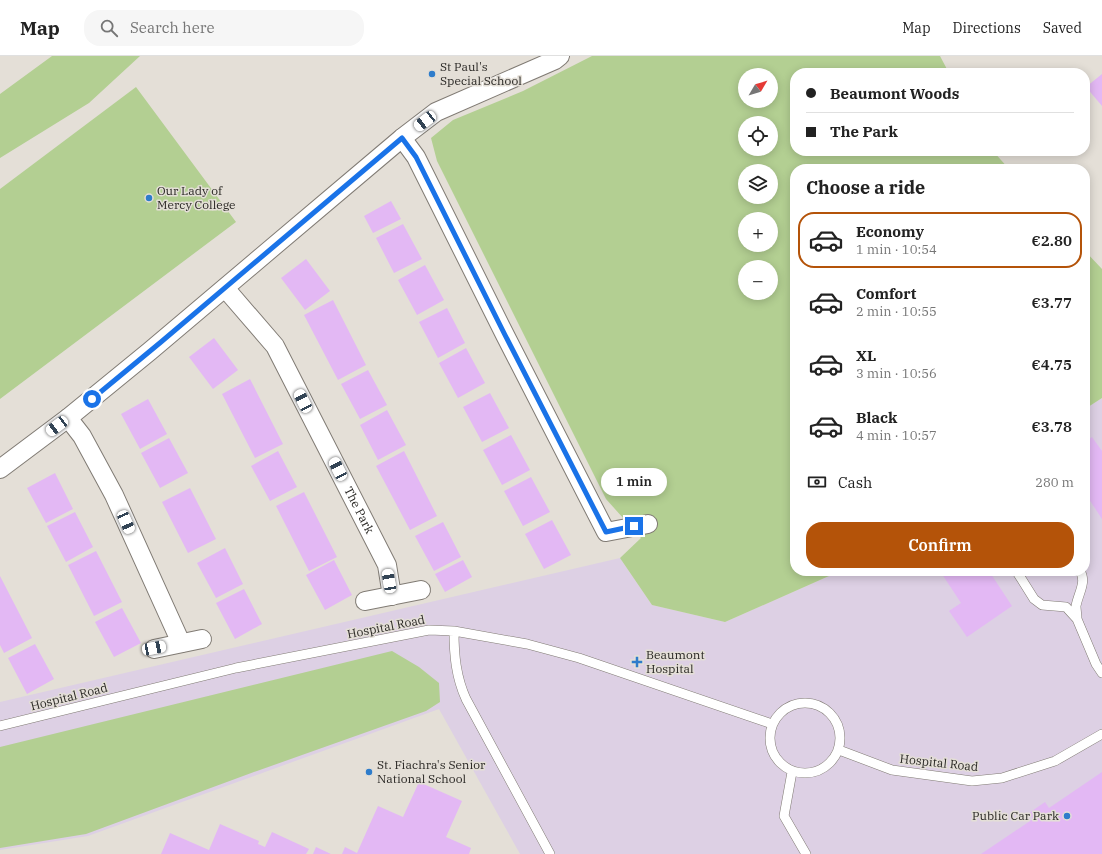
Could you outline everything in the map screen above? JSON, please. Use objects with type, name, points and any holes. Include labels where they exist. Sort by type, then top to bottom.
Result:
[{"type":"street","points":[[0,469],[68,418],[225,288],[402,138],[436,112],[556,60],[560,56]]},
{"type":"street","points":[[402,138],[416,157],[606,532],[648,524]]},
{"type":"street","name":"The Park","points":[[225,288],[275,346],[386,565],[392,596]]},
{"type":"street","points":[[68,418],[82,436],[114,495],[181,643]]},
{"type":"street","points":[[365,601],[421,590]]},
{"type":"street","points":[[154,648],[202,639]]},
{"type":"lane","points":[[1020,576],[1034,599],[1042,605],[1066,607],[1077,619]]},
{"type":"lane","points":[[1082,576],[1083,583],[1076,608],[1077,619],[1096,664],[1102,673]]},
{"type":"lane","name":"Hospital Road","points":[[0,726],[236,668],[429,630],[454,631],[527,644],[579,658],[772,724]]},
{"type":"lane","points":[[454,631],[454,654],[460,684],[466,699],[550,854]]},
{"type":"lane","points":[[809,703],[822,706],[833,716],[840,728],[841,742],[839,750],[827,767],[814,773],[801,774],[792,772],[776,760],[770,748],[769,734],[772,724],[783,710],[796,704],[809,703]]},
{"type":"lane","name":"Hospital Road","points":[[839,750],[892,770],[972,781],[1002,778],[1055,762],[1102,734]]},
{"type":"lane","points":[[792,772],[784,816],[806,854]]},
{"type":"shaded area","name":"Beaumont Hospital","points":[[1102,398],[1102,854],[520,854],[439,709],[88,836],[0,850],[0,702],[620,558],[652,605],[725,622],[829,576],[1090,576],[1090,406]]},
{"type":"green space","points":[[52,56],[140,56],[89,103],[0,158],[0,94]]},
{"type":"green space","points":[[592,56],[940,56],[946,68],[790,68],[790,156],[997,156],[1005,164],[790,164],[790,576],[829,576],[725,622],[652,605],[620,558],[641,538],[606,499],[437,161],[431,138],[453,120],[523,91]]},
{"type":"green space","points":[[136,87],[236,222],[0,399],[0,189]]},
{"type":"green space","points":[[1090,256],[1102,269],[1102,398],[1090,406]]},
{"type":"green space","points":[[392,651],[419,667],[439,683],[440,702],[426,711],[86,834],[0,848],[0,747]]},
{"type":"building","points":[[1102,74],[1102,106],[1090,92],[1090,84]]},
{"type":"building","points":[[391,201],[401,219],[373,233],[364,216]]},
{"type":"building","points":[[403,224],[422,259],[394,273],[376,238]]},
{"type":"building","points":[[306,259],[330,291],[305,310],[281,278]]},
{"type":"building","points":[[425,265],[444,300],[417,315],[398,280]]},
{"type":"building","points":[[333,300],[366,365],[338,380],[304,315]]},
{"type":"building","points":[[447,308],[465,343],[438,358],[419,322]]},
{"type":"building","points":[[214,338],[238,370],[213,389],[189,357]]},
{"type":"building","points":[[466,348],[485,383],[458,398],[439,363]]},
{"type":"building","points":[[368,370],[387,405],[360,419],[341,384]]},
{"type":"building","points":[[250,379],[283,444],[255,458],[222,394]]},
{"type":"building","points":[[490,393],[509,428],[482,442],[463,407]]},
{"type":"building","points":[[148,399],[167,434],[140,449],[121,414]]},
{"type":"building","points":[[387,410],[406,445],[378,460],[360,425]]},
{"type":"building","points":[[511,435],[530,470],[502,485],[483,450]]},
{"type":"building","points":[[1092,437],[1102,451],[1102,519],[1090,501],[1090,438]]},
{"type":"building","points":[[169,438],[188,473],[160,488],[141,453]]},
{"type":"building","points":[[278,451],[297,487],[270,501],[251,466]]},
{"type":"building","points":[[404,451],[437,516],[410,530],[376,466]]},
{"type":"building","points":[[55,473],[73,509],[46,523],[27,488]]},
{"type":"building","points":[[531,477],[550,512],[523,526],[504,491]]},
{"type":"building","points":[[190,488],[216,539],[188,553],[162,502]]},
{"type":"building","points":[[304,492],[337,557],[309,571],[276,506]]},
{"type":"building","points":[[75,512],[93,547],[66,562],[47,526]]},
{"type":"building","points":[[552,520],[571,555],[544,569],[525,534]]},
{"type":"building","points":[[443,522],[461,557],[434,571],[415,536]]},
{"type":"building","points":[[225,548],[243,584],[216,598],[197,563]]},
{"type":"building","points":[[96,551],[122,602],[94,616],[68,565]]},
{"type":"building","points":[[334,560],[352,595],[325,610],[306,575]]},
{"type":"building","points":[[463,560],[472,577],[445,592],[435,574]]},
{"type":"building","points":[[0,576],[32,638],[4,653],[0,645]]},
{"type":"building","points":[[943,576],[992,576],[1012,606],[967,637],[949,611],[961,603]]},
{"type":"building","points":[[244,589],[262,624],[235,639],[216,603]]},
{"type":"building","points":[[122,608],[141,643],[114,657],[95,622]]},
{"type":"building","points":[[35,644],[54,679],[27,694],[8,658]]},
{"type":"building","name":"Public Car Park","points":[[1102,772],[1102,854],[981,854],[1033,819],[1029,813],[1045,802],[1049,808]]},
{"type":"building","points":[[419,782],[462,801],[446,837],[471,848],[469,854],[342,854],[345,847],[357,853],[378,806],[403,817]]},
{"type":"building","points":[[220,824],[259,841],[258,844],[265,847],[272,832],[309,849],[306,854],[161,854],[170,833],[209,850]]},
{"type":"building","points":[[316,847],[331,854],[313,854]]},
{"type":"place","name":"St Paul's Special School","points":[[432,74]]},
{"type":"place","name":"Our Lady of Mercy College","points":[[149,198]]},
{"type":"place","name":"Beaumont Hospital","points":[[637,662]]},
{"type":"place","name":"St. Fiachra's Senior National School","points":[[369,772]]},
{"type":"place","name":"Public Car Park","points":[[1067,816]]},
{"type":"route","points":[[92,399],[402,138],[416,157],[606,532],[634,526]]}]
